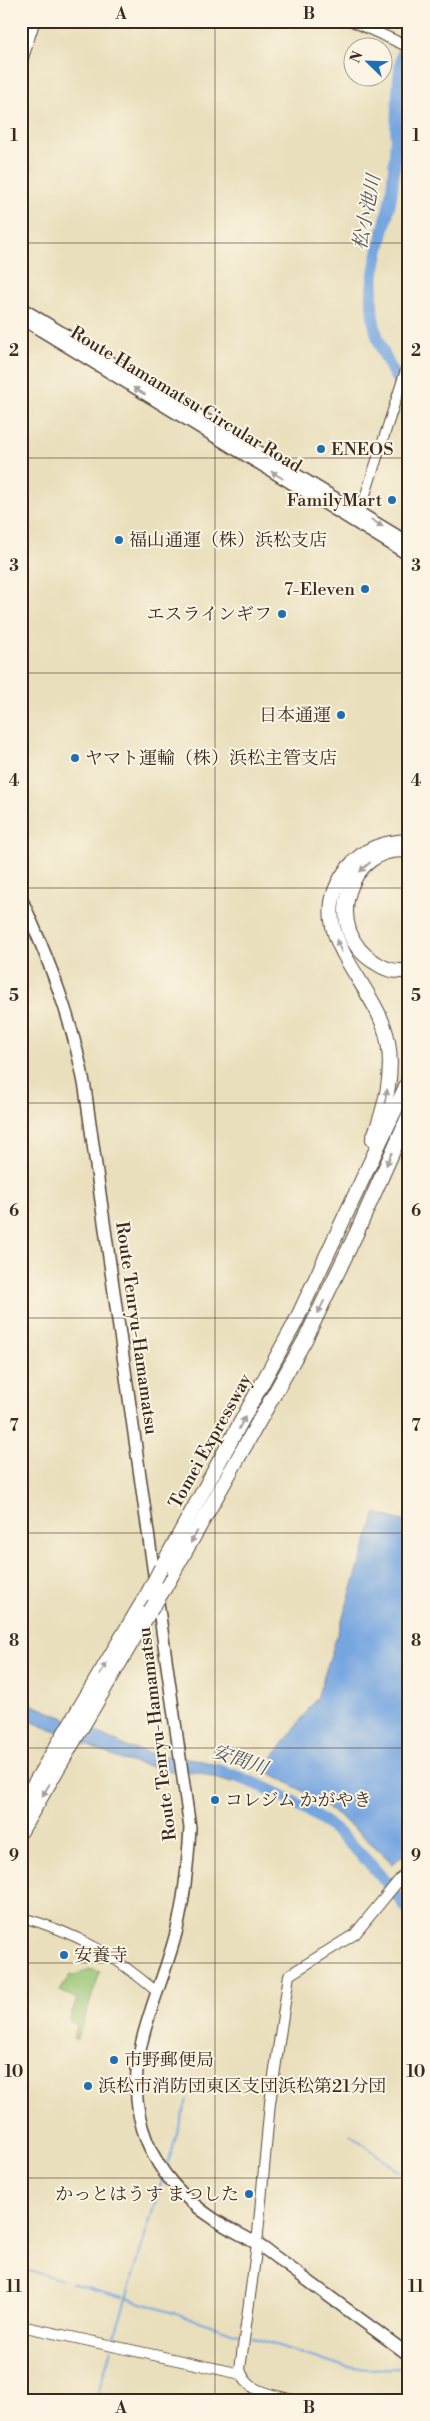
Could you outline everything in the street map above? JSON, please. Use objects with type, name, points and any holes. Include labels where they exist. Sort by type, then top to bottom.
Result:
[{"type":"highway","points":[[320,1272],[376,1131],[387,1098],[390,1070],[388,1041],[369,998],[341,951],[334,932],[332,912],[334,892],[342,876],[353,862],[368,850],[380,845],[409,842]]},
{"type":"highway","points":[[409,851],[399,850],[378,856],[363,868],[351,882],[347,903],[346,927],[354,944],[369,959],[387,970],[409,970]]},
{"type":"highway","name":"Tomei Expressway","points":[[225,1470],[409,1080]]},
{"type":"highway","name":"Tomei Expressway","points":[[21,1831],[161,1568],[212,1492],[306,1338],[356,1234],[409,1114]]},
{"type":"highway","name":"Tomei Expressway","points":[[83,1714],[164,1589],[212,1492]]},
{"type":"highway","name":"Tomei Expressway","points":[[21,1806],[65,1746]]},
{"type":"main road","points":[[352,21],[405,45]]},
{"type":"main road","name":"Route Hamamatsu Circular Road","points":[[21,308],[358,518],[409,555]]},
{"type":"main road","name":"Route Hamamatsu Circular Road","points":[[21,318],[358,518],[409,543]]},
{"type":"main road","name":"Route Tenryu-Hamamatsu","points":[[21,898],[55,977],[78,1046],[96,1156],[190,1828],[185,1894],[177,1930],[142,2041],[137,2068],[135,2104],[152,2155],[188,2199],[214,2219],[257,2244],[409,2355]]},
{"type":"main road","points":[[292,2400],[256,2390],[245,2381],[241,2362],[257,2244],[270,2103],[289,1976],[355,1934],[409,1868]]},
{"type":"main road","points":[[21,2326],[242,2374]]},
{"type":"street","points":[[21,66],[35,21]]},
{"type":"street","points":[[358,518],[409,359]]},
{"type":"street","points":[[21,1917],[64,1931],[89,1942],[115,1958],[157,1992]]},
{"type":"green space","points":[[89,1969],[100,1972],[77,2040],[73,2038],[77,2025],[69,2021],[77,1999],[60,1991],[70,1975],[79,1974]]},
{"type":"water","points":[[376,1513],[409,1523],[409,1849],[393,1864],[333,1812],[299,1789],[264,1770],[317,1698]]},
{"type":"water","points":[[21,1700],[93,1730],[129,1748],[154,1754],[195,1759],[235,1770],[231,1783],[197,1772],[171,1771],[122,1760],[21,1717]]},
{"type":"waterway","name":"松小池川","points":[[409,24],[398,85],[392,190],[375,269],[372,301],[373,317],[378,339],[409,401]]},
{"type":"waterway","name":"安間川","points":[[217,1770],[278,1793],[326,1823],[367,1861],[409,1911]]},
{"type":"waterway","points":[[167,2167],[187,2100]]},
{"type":"waterway","points":[[350,2134],[399,2171]]},
{"type":"waterway","points":[[113,2342],[163,2177]]},
{"type":"waterway","points":[[21,2269],[60,2279]]},
{"type":"waterway","points":[[72,2283],[123,2297]]},
{"type":"waterway","points":[[126,2298],[239,2334]]},
{"type":"waterway","points":[[251,2337],[333,2364],[367,2369],[402,2368]]},
{"type":"waterway","points":[[96,2400],[111,2349]]},
{"type":"place","name":"ENEOS","points":[[321,449]]},
{"type":"place","name":"FamilyMart","points":[[392,500]]},
{"type":"place","name":"福山通運（株）浜松支店","points":[[119,540]]},
{"type":"place","name":"7-Eleven","points":[[365,589]]},
{"type":"place","name":"エスラインギフ","points":[[282,614]]},
{"type":"place","name":"日本通運","points":[[341,715]]},
{"type":"place","name":"ヤマト運輸（株）浜松主管支店","points":[[75,758]]},
{"type":"place","name":"コレジム かがやき","points":[[215,1800]]},
{"type":"place","name":"安養寺","points":[[64,1955]]},
{"type":"place","name":"市野郵便局","points":[[114,2060]]},
{"type":"place","name":"浜松市消防団東区支団浜松第21分団","points":[[88,2086]]},
{"type":"place","name":"かっとはうす まつした","points":[[249,2194]]}]
